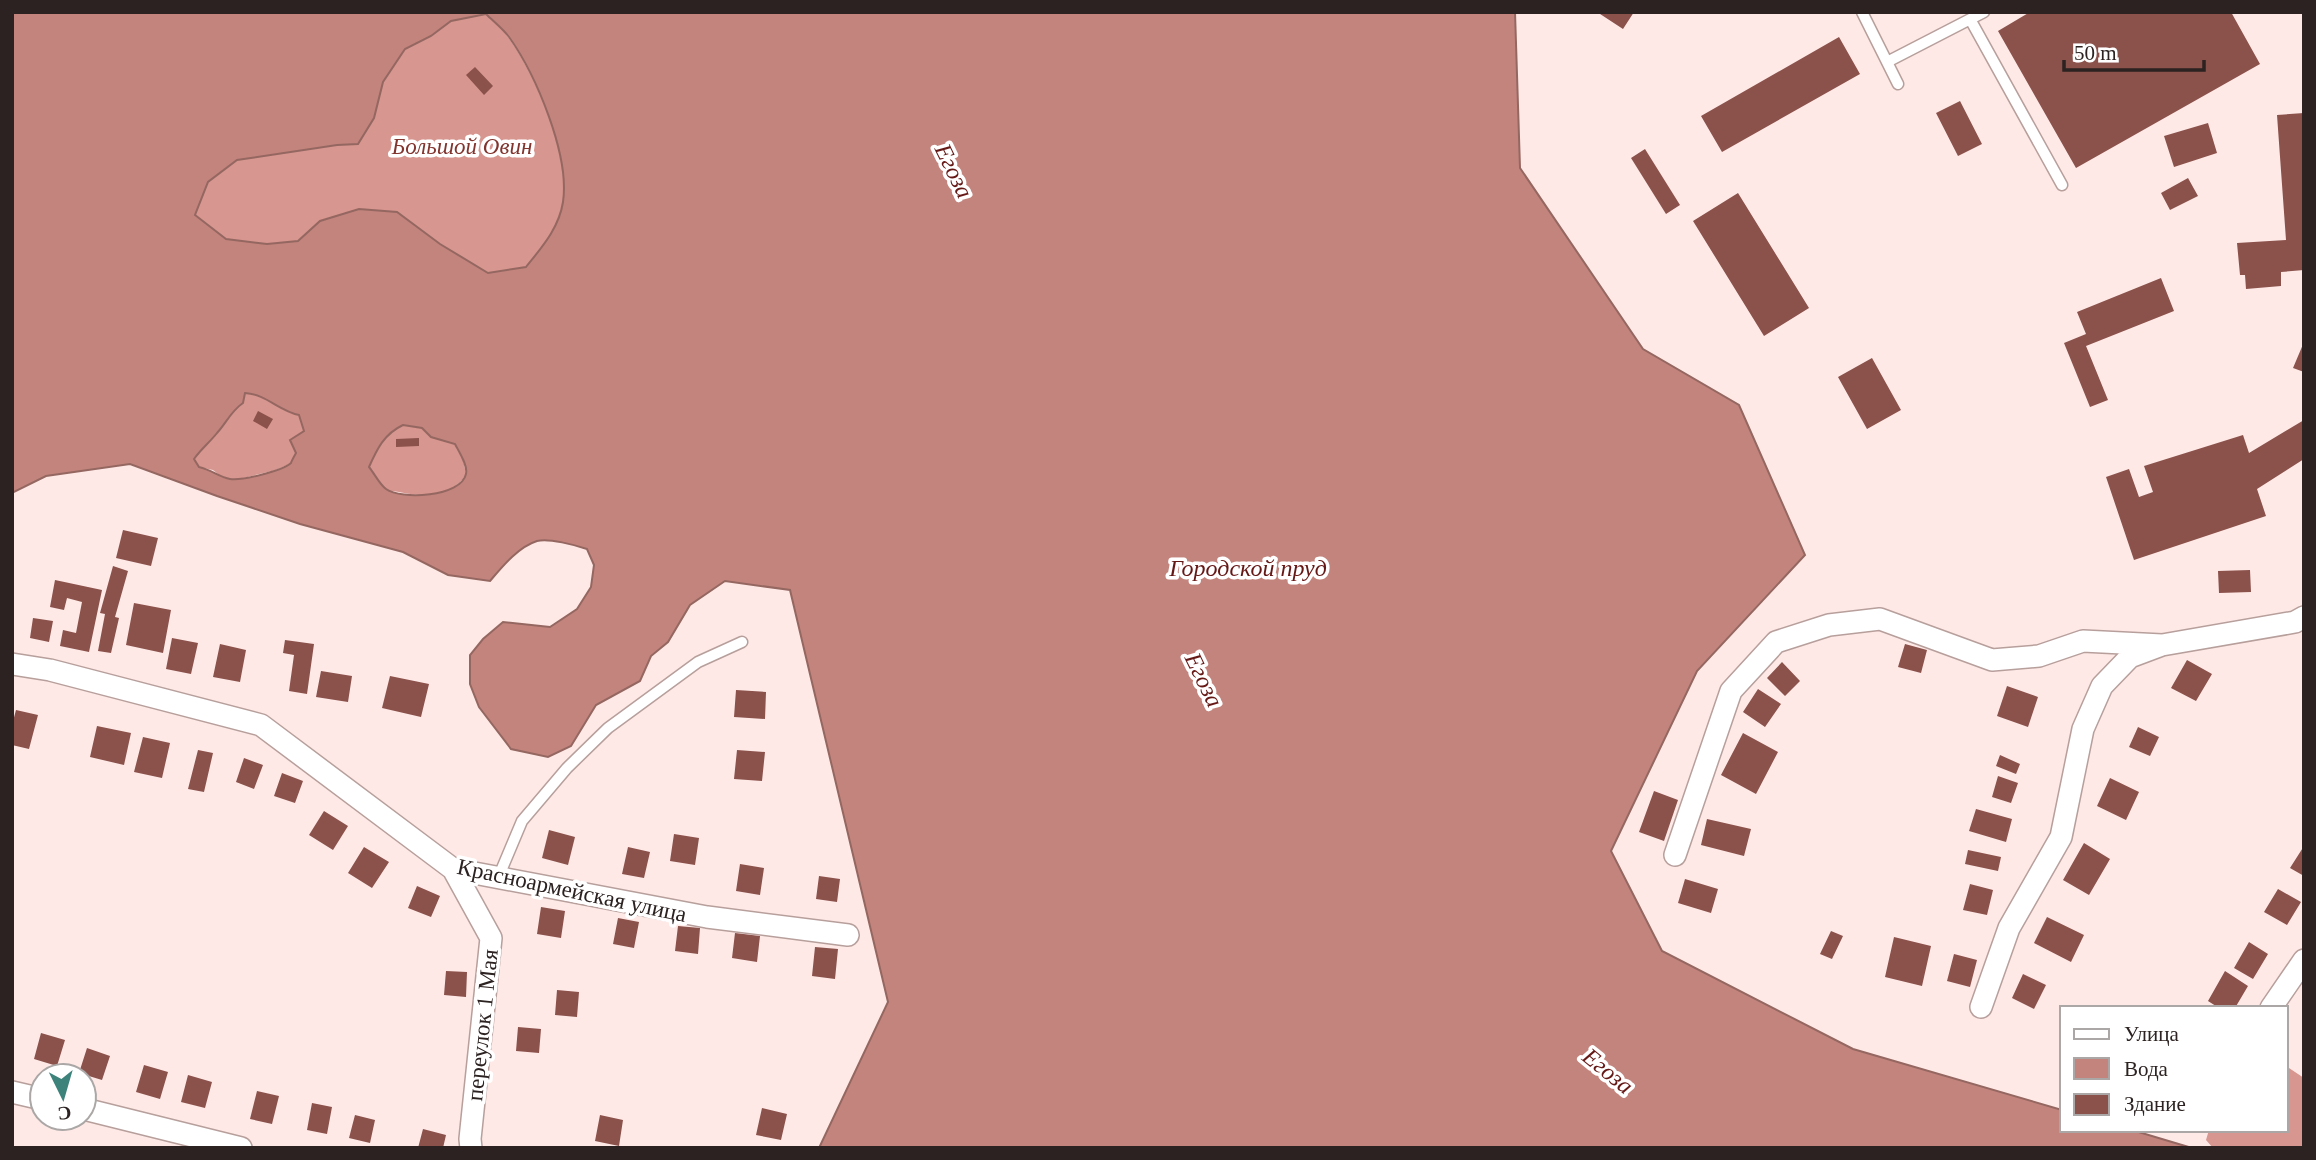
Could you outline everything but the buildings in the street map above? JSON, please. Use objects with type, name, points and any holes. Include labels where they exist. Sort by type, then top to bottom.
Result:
[{"type":"street","points":[[1981,1007],[2009,928],[2061,837],[2083,729],[2102,686],[2130,657],[2162,645],[2295,622],[2304,617]]},
{"type":"street","points":[[1675,855],[1731,691],[1776,642],[1829,625],[1880,619],[1992,660],[2039,656],[2083,641],[2162,645]]},
{"type":"street","name":"Красноармейская улица","points":[[12,664],[50,670],[261,725],[453,869],[706,917],[848,935]]},
{"type":"street","name":"переулок 1 Мая","points":[[453,869],[491,939],[471,1148]]},
{"type":"street","points":[[2272,1006],[2304,960]]},
{"type":"street","points":[[98,1112],[241,1148]]},
{"type":"lane","points":[[1862,12],[1898,84]]},
{"type":"lane","points":[[1887,62],[1984,12]]},
{"type":"lane","points":[[1970,19],[2062,185]]},
{"type":"lane","points":[[498,878],[522,821],[567,768],[608,728],[698,662],[742,642]]},
{"type":"green space","name":"Большой Овин","points":[[486,14],[506,34],[529,72],[549,116],[561,162],[564,183],[558,220],[549,237],[526,267],[488,273],[440,244],[396,212],[320,221],[298,241],[267,244],[226,239],[195,215],[208,182],[237,160],[358,144],[374,118],[383,82],[405,49],[431,36],[451,21]]},
{"type":"green space","points":[[245,392],[299,415],[305,431],[296,438],[296,453],[291,463],[276,470],[235,480],[223,478],[213,470],[199,467],[194,459],[243,403]]},
{"type":"green space","points":[[403,425],[422,428],[431,437],[455,443],[463,459],[466,474],[460,482],[445,491],[426,495],[385,488],[369,468],[382,443]]},
{"type":"green space","points":[[2288,1067],[2304,1078],[2304,1148],[2213,1148],[2206,1140],[2208,1132],[2288,1132]]},
{"type":"water","name":"Городской пруд","points":[[12,12],[1515,12],[1520,168],[1643,349],[1739,405],[1805,555],[1697,671],[1611,851],[1662,951],[1853,1049],[2060,1109],[2060,1132],[2139,1132],[2192,1148],[819,1148],[888,1002],[790,590],[725,581],[690,605],[668,642],[651,656],[640,681],[596,705],[571,746],[548,757],[511,749],[479,707],[470,684],[470,655],[483,639],[503,622],[550,627],[577,609],[591,587],[594,565],[587,549],[555,541],[537,541],[517,553],[490,581],[448,575],[403,552],[300,524],[130,464],[46,476],[12,493]],"holes":[[[486,14],[501,28],[530,72],[549,116],[564,183],[558,220],[549,237],[526,267],[488,273],[440,244],[397,212],[359,209],[320,221],[298,241],[267,244],[226,239],[195,215],[208,182],[237,160],[358,144],[374,118],[383,82],[405,49],[431,36],[451,21]],[[245,393],[266,399],[299,415],[304,431],[290,440],[296,453],[291,463],[271,472],[235,479],[199,467],[194,459],[243,403]],[[403,425],[422,428],[431,437],[455,444],[466,467],[462,482],[453,488],[430,494],[404,495],[386,489],[369,467],[382,443]]]},
{"type":"water label","name":"Егоза","points":[[954,171]]},
{"type":"water label","name":"Егоза","points":[[1204,680]]},
{"type":"water label","name":"Егоза","points":[[1608,1071]]}]
